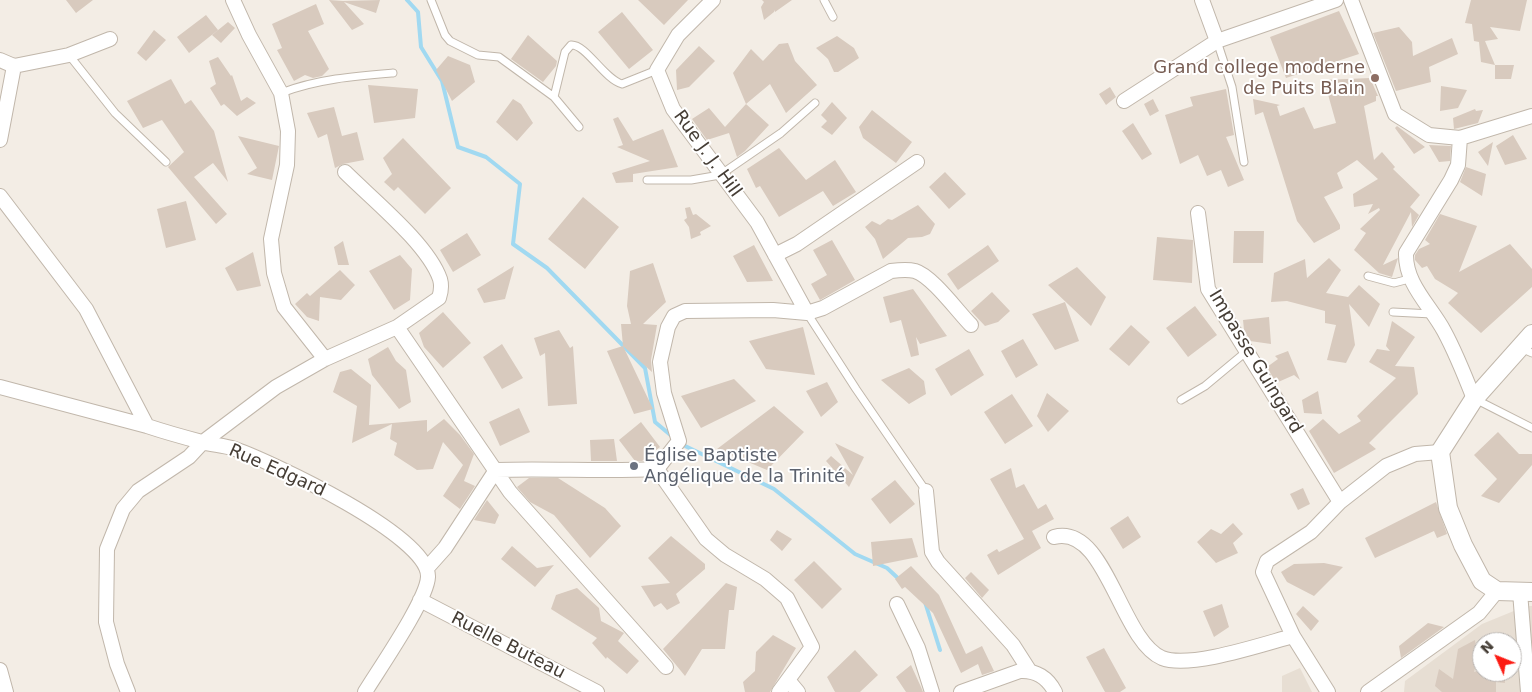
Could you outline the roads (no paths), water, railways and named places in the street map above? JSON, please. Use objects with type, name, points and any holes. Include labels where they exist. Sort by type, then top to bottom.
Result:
[{"type":"street","points":[[233,0],[248,35],[281,92],[288,131],[287,165],[271,239],[274,273],[284,307],[325,359]]},
{"type":"street","points":[[657,70],[678,35],[713,0]]},
{"type":"street","points":[[1202,0],[1217,41]]},
{"type":"street","points":[[1124,101],[1217,41],[1336,0]]},
{"type":"street","points":[[1351,0],[1395,114],[1429,135],[1460,138],[1532,116]]},
{"type":"street","points":[[0,60],[14,66],[69,55],[110,39]]},
{"type":"street","points":[[0,140],[14,66]]},
{"type":"street","name":"Rue J. J. Hill","points":[[657,70],[673,109],[720,175],[757,222],[807,313]]},
{"type":"street","points":[[1460,138],[1458,165],[1451,180],[1406,253],[1410,279],[1451,345],[1474,399]]},
{"type":"street","points":[[775,255],[797,244],[917,162]]},
{"type":"street","points":[[128,692],[117,664],[106,622],[107,549],[123,510],[138,491],[189,457],[202,442],[276,387],[325,359],[397,327],[431,306],[439,298],[441,291],[440,280],[428,258],[405,231],[345,172]]},
{"type":"street","points":[[0,196],[86,309],[147,426]]},
{"type":"street","name":"Impasse Guingard","points":[[1198,213],[1208,289],[1340,502]]},
{"type":"street","points":[[496,470],[541,468],[600,472],[657,469],[678,443],[664,393],[660,362],[668,327],[674,316],[685,311],[807,313],[823,308],[891,271],[902,270],[916,271],[927,278],[971,325]]},
{"type":"street","points":[[397,327],[510,492],[666,667]]},
{"type":"street","points":[[1528,692],[1526,592],[1497,592],[1482,580],[1463,545],[1448,508],[1440,452],[1474,399],[1526,350],[1532,334]]},
{"type":"street","name":"Rue Edgard","points":[[0,387],[202,442],[233,448],[292,474],[376,520],[421,556],[428,567]]},
{"type":"street","points":[[1328,692],[1293,636],[1263,572],[1267,561],[1311,532],[1340,502],[1386,466],[1415,454],[1440,452]]},
{"type":"street","points":[[657,469],[706,539],[725,555],[765,579],[787,598],[812,647],[779,692]]},
{"type":"street","points":[[365,692],[420,600],[429,578],[428,567],[445,548],[496,470]]},
{"type":"street","points":[[926,492],[932,552],[938,562],[1013,645],[1029,670],[1047,680],[1055,692]]},
{"type":"street","points":[[1054,537],[1064,534],[1081,541],[1096,560],[1146,647],[1162,658],[1180,661],[1204,659],[1293,636]]},
{"type":"street","points":[[1368,692],[1479,613],[1497,592]]},
{"type":"street","name":"Ruelle Buteau","points":[[420,600],[597,692]]},
{"type":"street","points":[[897,604],[918,648],[932,692]]},
{"type":"street","points":[[0,670],[6,692]]},
{"type":"street","points":[[961,692],[1020,671],[1029,670]]},
{"type":"street","points":[[788,680],[798,692]]},
{"type":"lane","points":[[431,0],[444,35],[450,41],[478,55],[500,57],[554,98],[579,127]]},
{"type":"lane","points":[[824,0],[833,17]]},
{"type":"lane","points":[[1217,41],[1232,87],[1244,162]]},
{"type":"lane","points":[[554,98],[565,52],[571,45],[576,45],[582,49],[606,75],[622,84],[657,70]]},
{"type":"lane","points":[[69,55],[115,113],[166,162]]},
{"type":"lane","points":[[281,92],[298,86],[351,76],[393,73]]},
{"type":"lane","points":[[647,180],[691,180],[720,175],[781,133],[815,103]]},
{"type":"lane","points":[[1368,276],[1394,283],[1410,279]]},
{"type":"lane","points":[[1393,312],[1432,314]]},
{"type":"lane","points":[[807,313],[926,492]]},
{"type":"lane","points":[[1181,400],[1204,386],[1247,351]]},
{"type":"lane","points":[[1474,399],[1532,428]]},
{"type":"waterway","points":[[407,0],[418,12],[421,47],[442,81],[458,147],[486,157],[520,184],[513,244],[547,268],[645,368],[655,422],[674,438]]},
{"type":"waterway","points":[[681,444],[774,489],[855,554],[887,568],[901,581]]},
{"type":"waterway","points":[[925,602],[940,650]]},
{"type":"place","name":"Grand college moderne de Puits Blain","points":[[1375,78]]},
{"type":"place","name":"Église Baptiste Angélique de la Trinité","points":[[634,466]]}]
